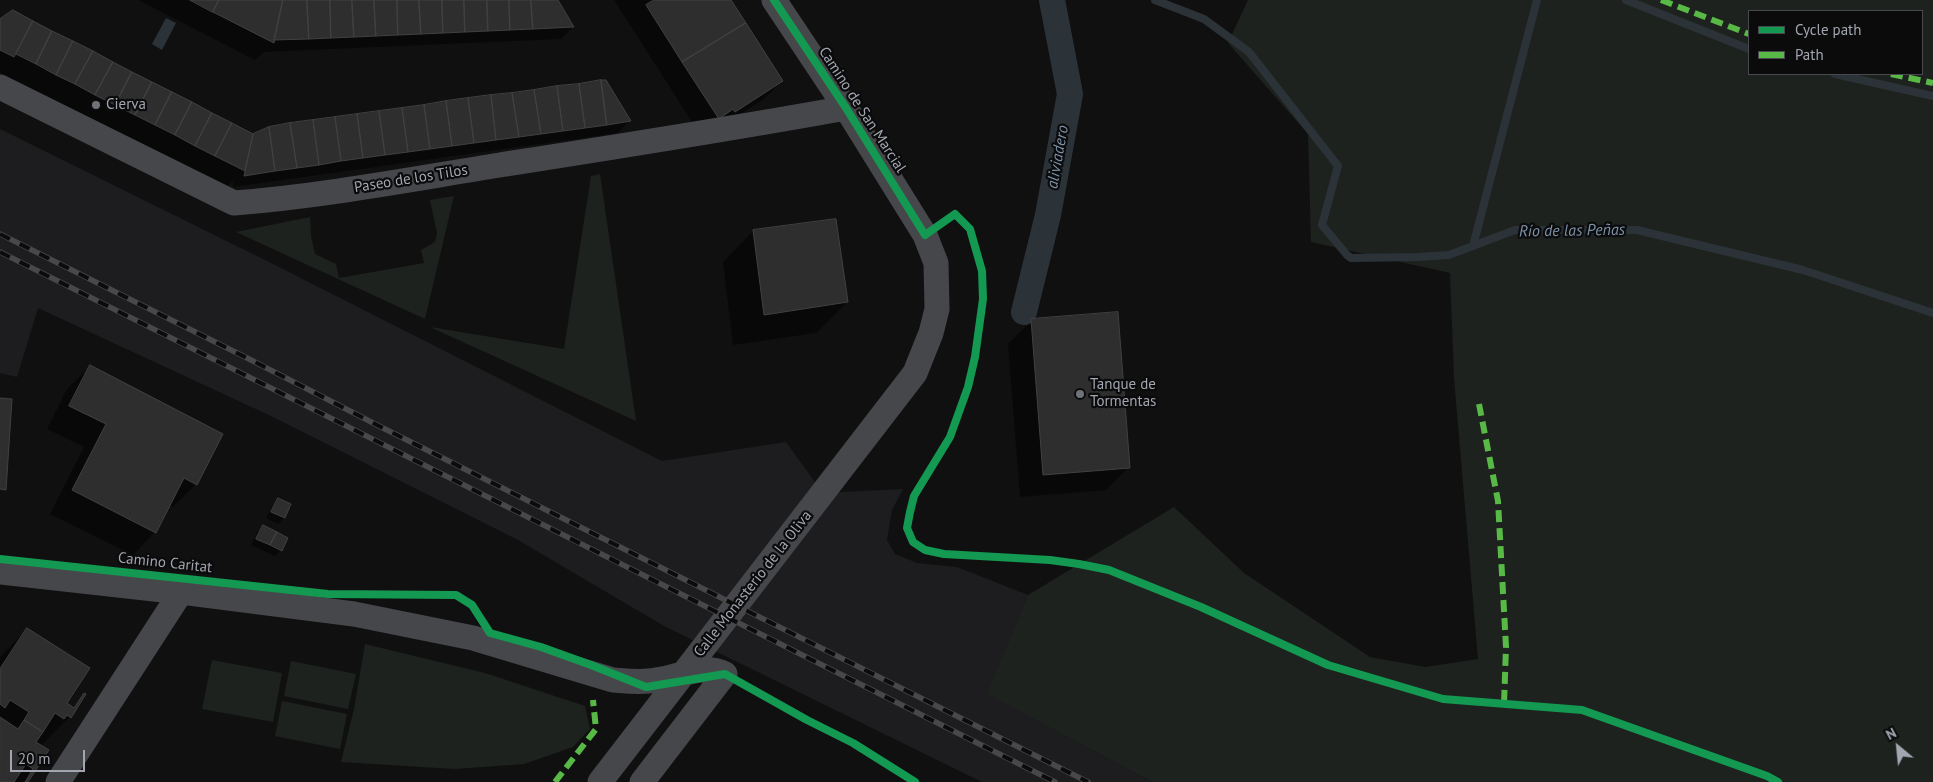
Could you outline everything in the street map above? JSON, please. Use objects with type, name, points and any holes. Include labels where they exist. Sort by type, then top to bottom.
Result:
[{"type":"street","name":"Camino de San Marcial","points":[[774,0],[846,108],[925,235],[936,263],[937,310],[931,333],[915,373],[833,480]]},
{"type":"street","name":"Paseo de los Tilos","points":[[0,87],[234,204],[443,174],[774,122],[846,108]]},
{"type":"street","name":"Calle Monasterio de la Oliva","points":[[600,782],[833,480]]},
{"type":"street","name":"Camino Caritat","points":[[0,572],[345,612],[473,638],[613,680],[634,682],[656,680],[704,670],[715,670],[725,674],[642,782]]},
{"type":"street","points":[[58,782],[181,592]]},
{"type":"shaded area","points":[[1248,0],[1933,0],[1933,782],[1152,782],[987,694],[1028,595],[1174,507],[1244,573],[1370,657],[1425,667],[1478,659],[1454,378],[1450,273],[1311,242],[1308,134],[1228,43]]},
{"type":"shaded area","points":[[166,18],[176,23],[162,50],[152,44]]},
{"type":"shaded area","points":[[0,129],[271,263],[662,461],[786,442],[823,493],[903,489],[892,510],[887,540],[895,554],[917,563],[957,567],[1028,595],[988,694],[1152,782],[982,782],[664,626],[518,540],[273,417],[38,308],[17,377],[0,373]]},
{"type":"shaded area","points":[[600,174],[636,421],[430,327],[564,349],[591,176]]},
{"type":"shaded area","points":[[454,196],[425,319],[236,232],[310,217],[311,236],[315,254],[336,264],[339,278],[424,263],[421,250],[435,242],[437,233],[430,200]]},
{"type":"shaded area","points":[[365,644],[485,673],[585,706],[590,729],[573,747],[524,764],[455,769],[341,762],[354,709]]},
{"type":"shaded area","points":[[212,660],[282,673],[273,722],[202,709]]},
{"type":"shaded area","points":[[291,661],[356,674],[348,709],[284,696]]},
{"type":"shaded area","points":[[282,701],[347,714],[340,749],[275,736]]},
{"type":"building","points":[[190,0],[219,0],[213,12]]},
{"type":"building","points":[[219,0],[283,0],[274,43],[213,12]]},
{"type":"building","points":[[283,0],[307,0],[309,39],[274,40]]},
{"type":"building","points":[[307,0],[330,0],[331,38],[309,39]]},
{"type":"building","points":[[330,0],[352,0],[354,37],[331,38]]},
{"type":"building","points":[[352,0],[374,0],[376,36],[354,37]]},
{"type":"building","points":[[374,0],[397,0],[398,35],[376,36]]},
{"type":"building","points":[[397,0],[419,0],[421,34],[398,35]]},
{"type":"building","points":[[419,0],[442,0],[443,33],[421,34]]},
{"type":"building","points":[[442,0],[464,0],[465,32],[443,33]]},
{"type":"building","points":[[464,0],[487,0],[488,31],[465,32]]},
{"type":"building","points":[[487,0],[509,0],[510,30],[488,31]]},
{"type":"building","points":[[509,0],[531,0],[533,29],[510,30]]},
{"type":"building","points":[[531,0],[558,0],[574,27],[533,29]]},
{"type":"building","points":[[654,0],[731,0],[746,23],[682,62],[646,5]]},
{"type":"building","points":[[13,10],[33,21],[14,57],[0,50],[0,19]]},
{"type":"building","points":[[33,21],[52,31],[36,64],[16,54]]},
{"type":"building","points":[[746,23],[783,81],[735,112],[733,109],[719,119],[682,62]]},
{"type":"building","points":[[52,31],[73,41],[56,75],[36,64]]},
{"type":"building","points":[[73,41],[93,51],[75,84],[56,75]]},
{"type":"building","points":[[93,51],[113,62],[95,95],[75,84]]},
{"type":"building","points":[[113,62],[132,72],[115,105],[95,95]]},
{"type":"building","points":[[132,72],[152,82],[135,115],[115,105]]},
{"type":"building","points":[[601,80],[606,80],[631,121],[607,125]]},
{"type":"building","points":[[601,80],[607,125],[585,128],[579,84]]},
{"type":"building","points":[[152,82],[172,92],[155,125],[135,115]]},
{"type":"building","points":[[579,84],[585,128],[563,131],[557,86]]},
{"type":"building","points":[[557,86],[563,131],[541,134],[534,90]]},
{"type":"building","points":[[534,90],[541,134],[519,137],[512,93]]},
{"type":"building","points":[[172,92],[192,102],[175,135],[155,125]]},
{"type":"building","points":[[512,93],[519,137],[496,140],[491,95]]},
{"type":"building","points":[[491,95],[496,140],[474,143],[468,98]]},
{"type":"building","points":[[468,98],[474,143],[452,146],[446,101]]},
{"type":"building","points":[[446,101],[452,146],[430,149],[424,105]]},
{"type":"building","points":[[192,102],[212,113],[195,146],[175,135]]},
{"type":"building","points":[[424,105],[430,149],[408,152],[402,108]]},
{"type":"building","points":[[402,108],[408,152],[385,155],[379,111]]},
{"type":"building","points":[[379,111],[385,155],[363,158],[357,114]]},
{"type":"building","points":[[212,113],[232,123],[215,156],[195,146]]},
{"type":"building","points":[[357,114],[363,158],[341,161],[335,117]]},
{"type":"building","points":[[335,117],[341,161],[319,165],[313,120]]},
{"type":"building","points":[[313,120],[319,165],[297,168],[290,123]]},
{"type":"building","points":[[232,123],[253,134],[245,171],[215,156]]},
{"type":"building","points":[[290,123],[297,168],[275,171],[269,127]]},
{"type":"building","points":[[269,127],[275,171],[244,176],[253,134]]},
{"type":"building","points":[[836,219],[848,302],[764,315],[753,230]]},
{"type":"building","name":"Tanque de Tormentas","points":[[1118,312],[1130,468],[1043,475],[1031,319]]},
{"type":"building","points":[[90,365],[223,434],[197,485],[184,478],[156,533],[72,490],[106,424],[69,406]]},
{"type":"building","points":[[0,398],[12,399],[6,490],[0,489]]},
{"type":"building","points":[[278,498],[291,504],[285,518],[271,512]]},
{"type":"building","points":[[263,525],[277,532],[270,545],[256,539]]},
{"type":"building","points":[[277,532],[288,538],[282,551],[270,545]]},
{"type":"building","points":[[27,628],[90,668],[67,703],[74,708],[84,693],[86,694],[71,718],[67,715],[64,719],[55,713],[43,732],[24,720],[29,712],[10,700],[5,708],[0,704],[0,669]]},
{"type":"building","points":[[0,717],[18,729],[24,720],[43,732],[36,742],[49,750],[28,782],[25,782],[33,769],[26,764],[14,782],[0,782]]},
{"type":"waterway","name":"aliviadero","points":[[1024,312],[1048,215],[1070,94],[1052,0]]},
{"type":"waterway","name":"Río de las Peñas","points":[[1155,0],[1204,19],[1249,52],[1338,166],[1322,225],[1351,258],[1449,255],[1515,230],[1637,230],[1803,270],[1933,313]]},
{"type":"waterway","points":[[1473,246],[1537,0]]},
{"type":"waterway","points":[[1626,0],[1748,49]]},
{"type":"waterway","points":[[1839,75],[1933,96]]},
{"type":"railway","points":[[0,234],[1088,782]]},
{"type":"railway","points":[[0,252],[1055,782]]},
{"type":"marked path","points":[[1661,0],[1748,34]]},
{"type":"marked path","points":[[1896,75],[1933,83]]},
{"type":"marked path","points":[[1479,404],[1498,501],[1506,647],[1504,704]]},
{"type":"marked path","points":[[555,782],[596,729],[593,700]]},
{"type":"cycle path","points":[[774,0],[846,108],[925,235],[955,214],[970,229],[982,271],[983,299],[975,357],[968,387],[950,437],[914,496],[907,528],[913,542],[925,550],[944,554],[1050,560],[1109,570],[1201,607],[1328,665],[1443,699],[1582,710],[1767,776],[1778,782]]},
{"type":"cycle path","points":[[0,559],[328,594],[456,595],[472,605],[490,633],[541,647],[646,687],[725,674],[807,720],[853,743],[915,782]]},
{"type":"place","name":"Cierva","points":[[96,105]]},
{"type":"place","name":"Tanque de Tormentas","points":[[1080,394]]}]
